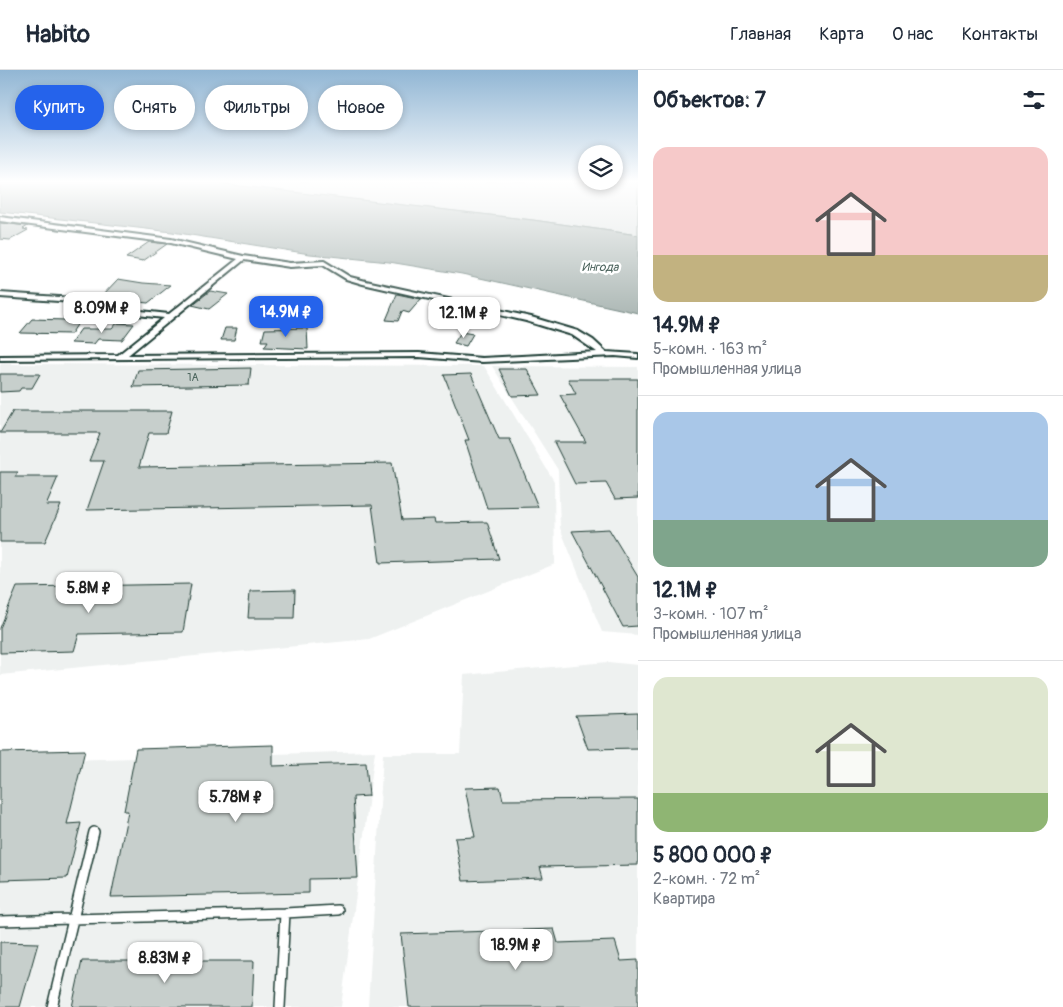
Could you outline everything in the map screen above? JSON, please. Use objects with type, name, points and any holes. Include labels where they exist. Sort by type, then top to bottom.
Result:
[{"type":"street","points":[[45,225],[171,241],[243,258],[290,265],[324,263],[348,278],[365,283],[528,319],[575,333],[590,342],[605,355]]},
{"type":"street","points":[[120,357],[243,258]]},
{"type":"street","points":[[0,295],[118,302],[140,313],[169,316]]},
{"type":"street","points":[[0,358],[420,355],[482,360],[605,355],[638,356]]},
{"type":"lane","points":[[52,1007],[94,832]]},
{"type":"lane","points":[[0,920],[338,910]]},
{"type":"lane","points":[[280,1007],[285,913]]},
{"type":"shaded area","points":[[566,225],[638,225],[638,235]]},
{"type":"shaded area","points":[[0,364],[484,366],[554,481],[555,564],[369,639],[0,675]]},
{"type":"shaded area","points":[[492,366],[638,367],[638,635],[602,632],[560,528],[558,470]]},
{"type":"shaded area","points":[[608,662],[638,665],[638,1007],[368,1007],[383,754],[460,754],[464,675]]},
{"type":"shaded area","points":[[375,751],[341,1007],[0,1007],[0,762]]},
{"type":"water","name":"Ингода","points":[[109,225],[566,225],[638,235],[638,313],[462,274],[389,262],[310,254],[172,232]]},
{"type":"building","points":[[0,225],[28,226],[23,229],[28,230],[10,240],[0,239]]},
{"type":"building","points":[[149,242],[167,244],[143,261],[126,258]]},
{"type":"building","points":[[118,279],[171,285],[148,303],[100,298]]},
{"type":"building","points":[[210,291],[228,294],[209,309],[192,305]]},
{"type":"building","points":[[397,294],[421,299],[409,313],[402,311],[398,321],[386,320]]},
{"type":"building","points":[[72,310],[86,311],[71,334],[20,333],[32,319],[66,320]]},
{"type":"building","points":[[443,310],[455,312],[449,325],[437,323]]},
{"type":"building","points":[[117,323],[134,324],[122,340],[98,339],[94,344],[71,343],[81,329],[112,329]]},
{"type":"building","points":[[225,328],[237,328],[234,340],[221,340]]},
{"type":"building","points":[[307,328],[308,349],[264,347],[268,341],[262,341],[265,329]]},
{"type":"building","points":[[461,332],[473,334],[466,346],[454,343]]},
{"type":"building","points":[[251,368],[249,385],[133,387],[138,370]]},
{"type":"building","points":[[499,369],[527,369],[541,395],[512,396]]},
{"type":"building","points":[[0,374],[40,374],[32,388],[0,392]]},
{"type":"building","points":[[471,374],[499,439],[510,439],[538,507],[487,508],[465,440],[469,440],[444,375]]},
{"type":"building","points":[[568,379],[638,379],[638,498],[615,499],[606,483],[575,484],[554,442],[586,442],[560,395],[576,394]]},
{"type":"building","points":[[13,411],[172,411],[166,433],[149,433],[139,467],[392,463],[402,520],[434,519],[435,523],[487,522],[499,559],[380,563],[372,505],[87,510],[104,461],[89,461],[100,433],[0,433]]},
{"type":"building","points":[[0,472],[18,472],[15,477],[58,477],[46,505],[61,505],[45,542],[0,542]]},
{"type":"building","points":[[609,529],[638,577],[638,626],[623,627],[572,531]]},
{"type":"building","points":[[191,584],[183,632],[79,634],[74,651],[0,653],[0,628],[17,587]]},
{"type":"building","points":[[295,590],[294,618],[248,618],[250,591]]},
{"type":"building","points":[[638,714],[638,748],[588,749],[576,716]]},
{"type":"building","points":[[273,745],[273,766],[366,763],[369,796],[353,797],[358,878],[309,879],[309,893],[111,897],[128,811],[124,811],[136,749]]},
{"type":"building","points":[[85,750],[67,824],[81,823],[67,878],[0,880],[0,752]]},
{"type":"building","points":[[500,787],[503,800],[638,799],[638,865],[540,867],[543,878],[463,881],[455,838],[475,837],[465,788]]},
{"type":"building","points":[[554,929],[558,943],[615,941],[621,961],[638,960],[638,1007],[409,1007],[401,934]]},
{"type":"building","points":[[0,942],[38,943],[20,1007],[0,1007]]},
{"type":"building","points":[[82,961],[254,961],[252,1007],[72,1007]]}]
